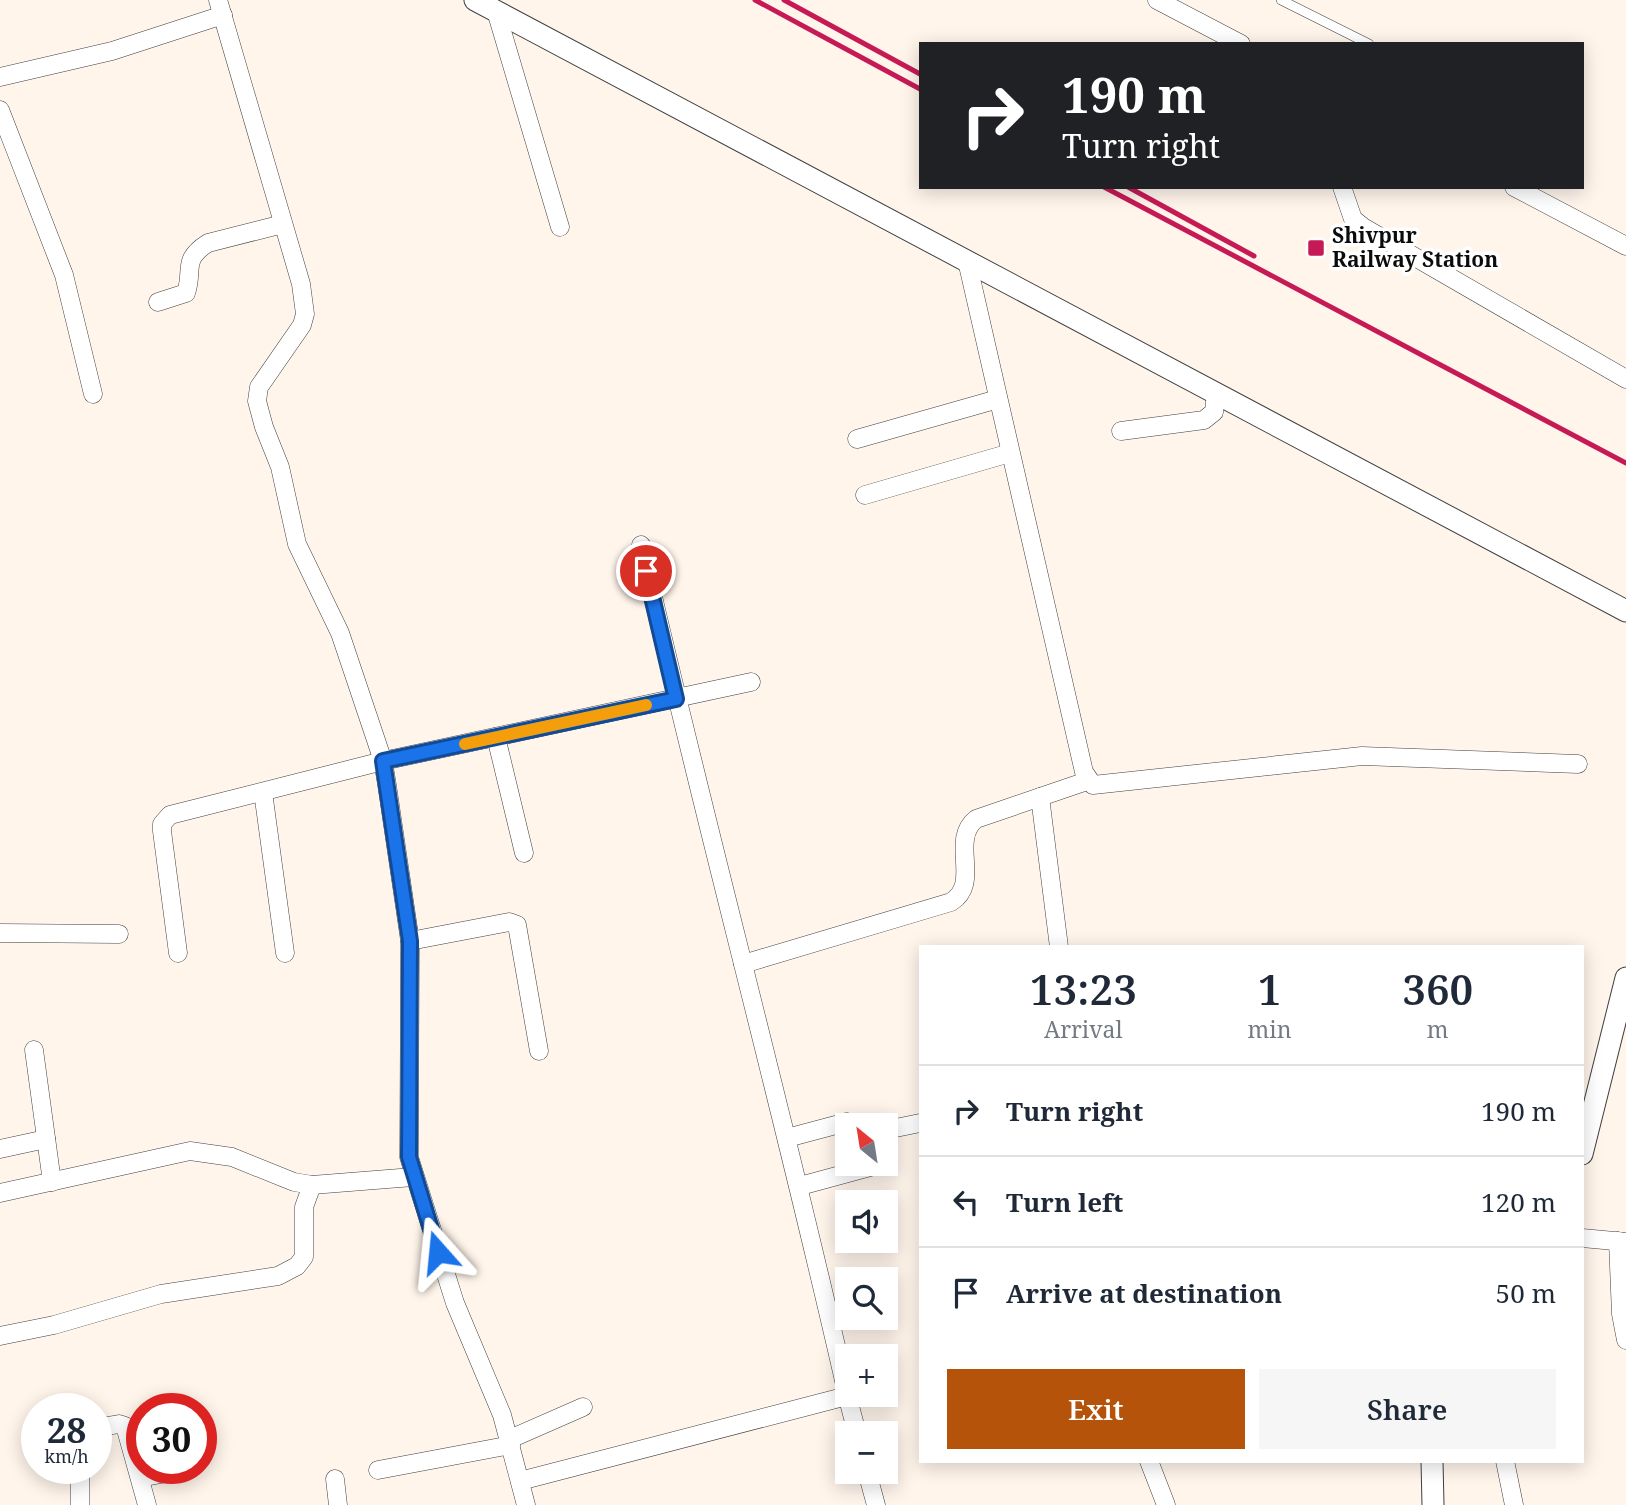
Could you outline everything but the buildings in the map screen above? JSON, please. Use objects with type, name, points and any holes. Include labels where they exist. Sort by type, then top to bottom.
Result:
[{"type":"street","points":[[475,0],[1626,611]]},
{"type":"street","points":[[1157,0],[1237,42]]},
{"type":"street","points":[[0,77],[113,51],[220,7],[301,284],[304,314],[302,325],[259,387],[257,401],[280,467],[297,544],[340,633],[383,761],[410,941],[409,1157],[413,1177],[455,1303],[511,1442],[526,1505]]},
{"type":"street","points":[[496,11],[560,228]]},
{"type":"street","points":[[0,110],[5,142],[64,275],[93,394]]},
{"type":"street","points":[[1343,189],[1353,219],[1363,227],[1626,379]]},
{"type":"street","points":[[1518,189],[1626,246]]},
{"type":"street","points":[[158,302],[186,293],[189,263],[197,250],[208,243],[284,224]]},
{"type":"street","points":[[967,261],[1087,780]]},
{"type":"street","points":[[1121,431],[1204,420],[1214,412],[1216,393]]},
{"type":"street","points":[[857,439],[998,399]]},
{"type":"street","points":[[865,495],[1010,453]]},
{"type":"street","points":[[640,545],[676,699],[800,1186],[836,1344]]},
{"type":"street","points":[[178,953],[162,824],[170,815],[383,761],[751,682]]},
{"type":"street","points":[[496,737],[524,853]]},
{"type":"street","points":[[743,964],[951,902],[961,896],[966,885],[964,835],[968,825],[976,819],[1087,780],[1101,787],[1324,758],[1363,756],[1578,764]]},
{"type":"street","points":[[264,792],[285,953]]},
{"type":"street","points":[[1040,797],[1059,945]]},
{"type":"street","points":[[410,941],[509,922],[517,925],[539,1051]]},
{"type":"street","points":[[0,933],[119,934]]},
{"type":"street","points":[[1584,1148],[1621,1029],[1626,978]]},
{"type":"street","points":[[34,1050],[52,1182]]},
{"type":"street","points":[[898,1128],[919,1123]]},
{"type":"street","points":[[787,1138],[835,1125]]},
{"type":"street","points":[[0,1149],[46,1139]]},
{"type":"street","points":[[0,1193],[190,1151],[212,1152],[232,1157],[294,1182],[312,1185],[413,1177]]},
{"type":"street","points":[[800,1186],[836,1176]]},
{"type":"street","points":[[0,1336],[54,1325],[161,1294],[288,1272],[304,1257],[304,1207],[312,1185]]},
{"type":"street","points":[[1584,1238],[1622,1241],[1621,1314],[1626,1340]]},
{"type":"street","points":[[520,1481],[835,1398]]},
{"type":"street","points":[[378,1471],[511,1442],[583,1407]]},
{"type":"street","points":[[1150,1463],[1166,1505]]},
{"type":"street","points":[[1432,1463],[1433,1505]]},
{"type":"street","points":[[1505,1463],[1514,1505]]},
{"type":"street","points":[[335,1479],[338,1505]]},
{"type":"street","points":[[80,1484],[80,1505]]},
{"type":"street","points":[[142,1484],[147,1505]]},
{"type":"street","points":[[870,1484],[876,1505]]},
{"type":"lane","points":[[1281,0],[1365,42]]},
{"type":"railway","points":[[755,0],[919,88]]},
{"type":"railway","points":[[784,0],[919,73]]},
{"type":"railway","points":[[1108,189],[1626,463]]},
{"type":"railway","points":[[1132,189],[1254,256]]},
{"type":"slow traffic","points":[[465,744],[646,705]]},
{"type":"place","name":"Shivpur Railway Station","points":[[1316,248]]},
{"type":"route","points":[[438,1252],[409,1157],[410,941],[383,761],[676,699],[646,571]]}]
